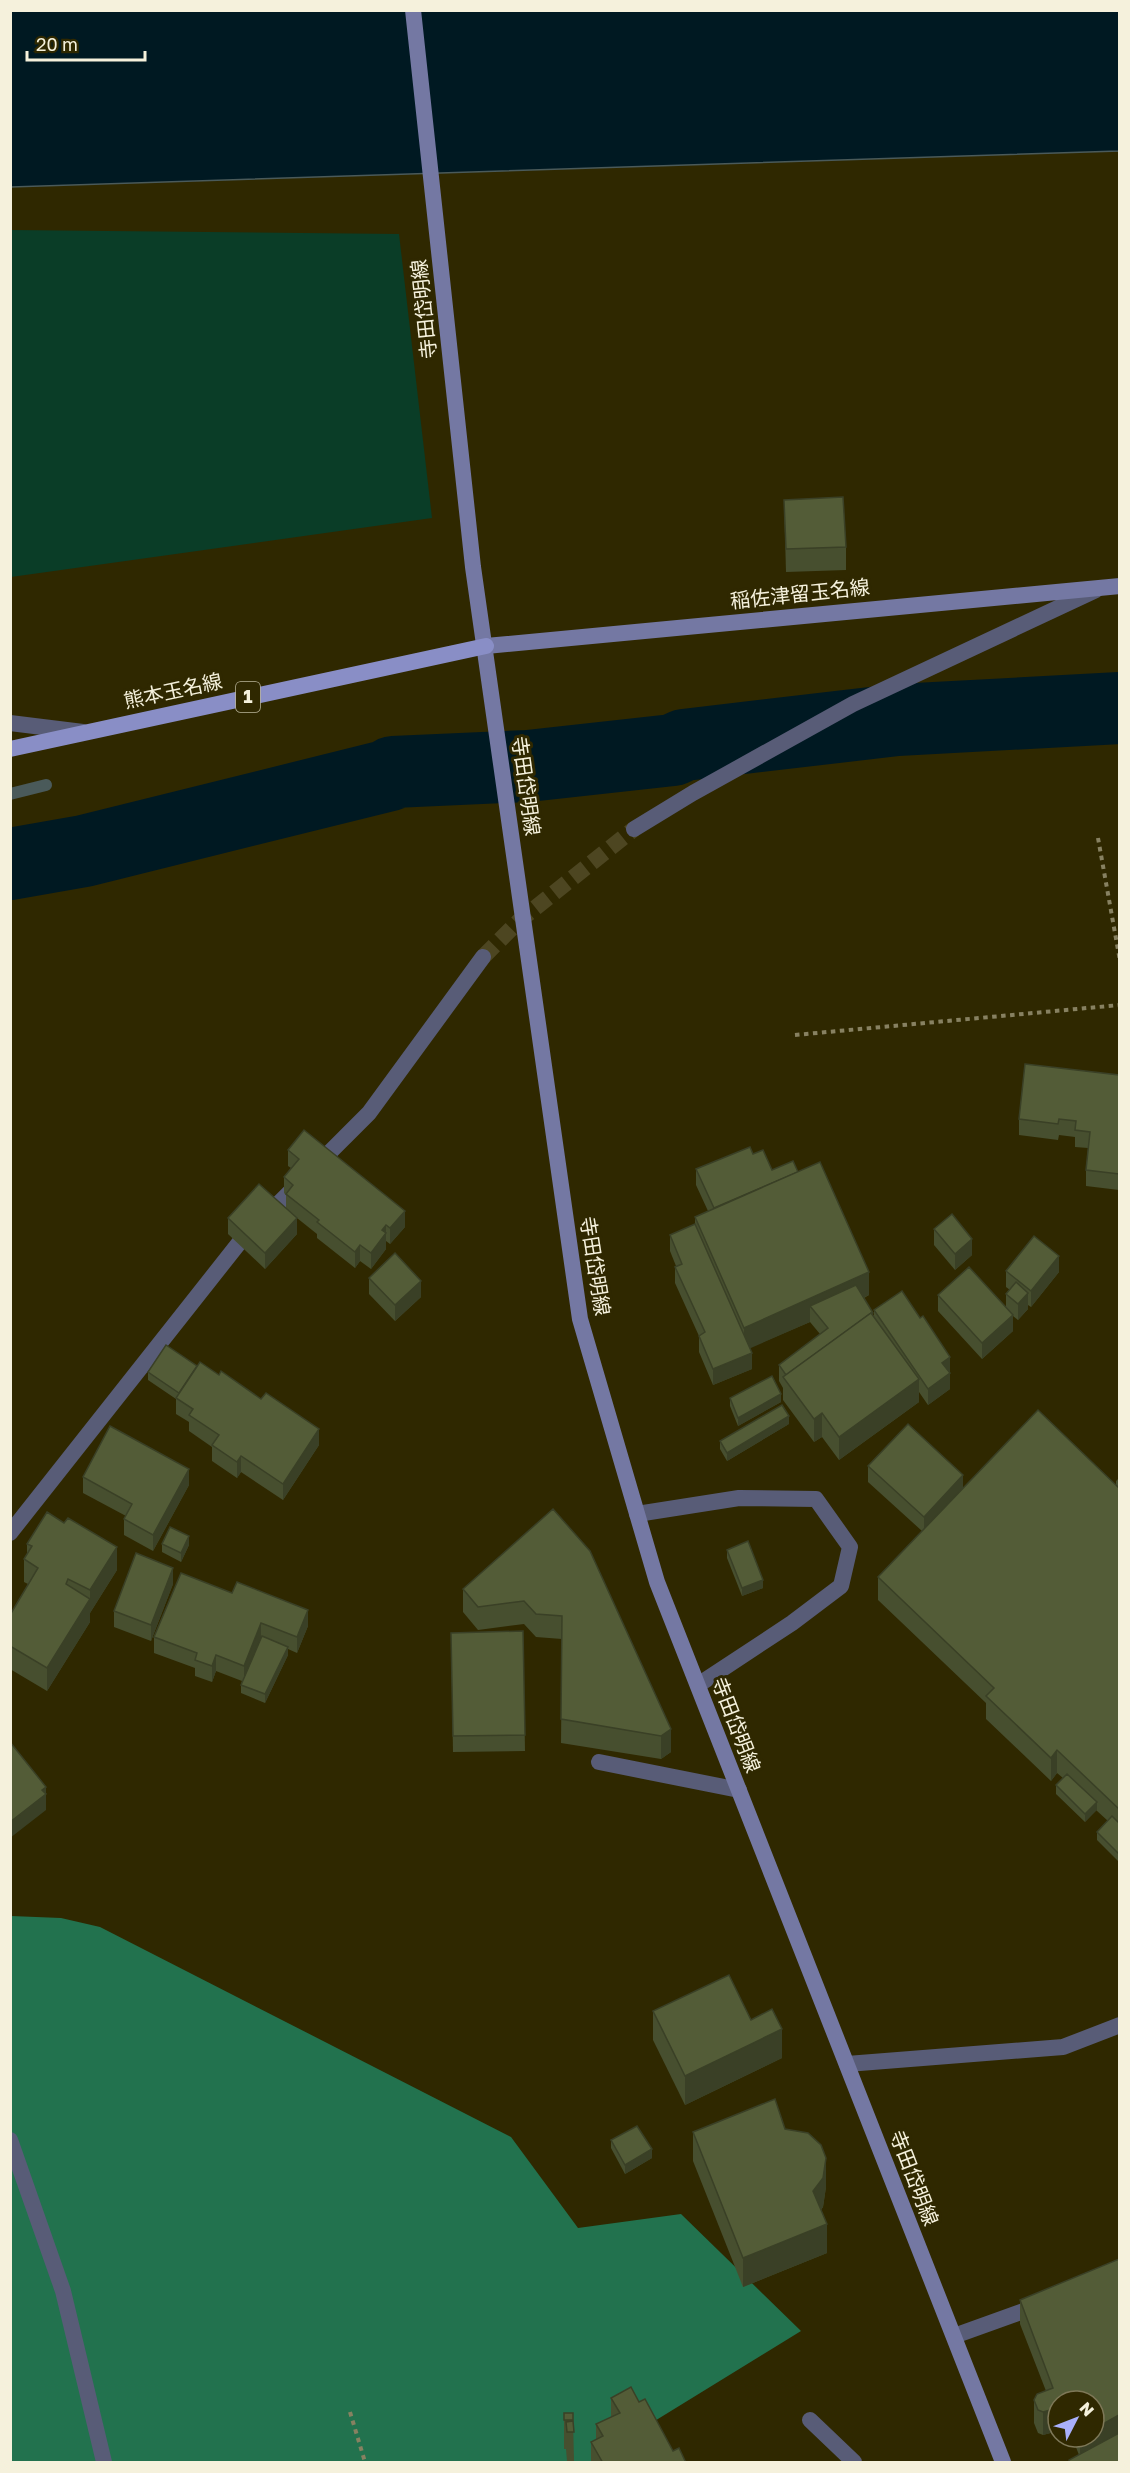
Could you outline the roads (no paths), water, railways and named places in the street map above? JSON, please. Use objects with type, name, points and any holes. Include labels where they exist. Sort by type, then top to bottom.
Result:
[{"type":"main road","name":"寺田岱明線","points":[[413,10],[473,567],[580,1319],[657,1582],[1003,2463]]},
{"type":"main road","name":"稲佐津留玉名線","points":[[486,646],[1112,586]]},
{"type":"main road","name":"熊本玉名線","points":[[10,749],[486,646]]},
{"type":"street","points":[[634,829],[693,793],[853,704],[1112,586]]},
{"type":"street","points":[[10,723],[84,732]]},
{"type":"street","points":[[10,1533],[239,1243],[369,1113],[483,957]]},
{"type":"street","points":[[637,1514],[739,1498],[816,1499],[850,1547],[841,1586],[792,1623],[698,1685]]},
{"type":"street","points":[[599,1762],[739,1790]]},
{"type":"street","points":[[847,2064],[1064,2047],[1119,2025]]},
{"type":"street","points":[[10,2140],[63,2291],[104,2463]]},
{"type":"street","points":[[954,2336],[1053,2301]]},
{"type":"street","points":[[810,2420],[854,2463]]},
{"type":"water","points":[[10,11],[1119,11],[1119,151],[11,187]]},
{"type":"waterway","points":[[10,864],[84,851],[390,775],[393,772],[528,766],[673,750],[684,745],[897,720],[1120,708]]},
{"type":"waterway","points":[[10,794],[46,785]]},
{"type":"tunnel","points":[[483,957],[519,921],[634,829]]}]
